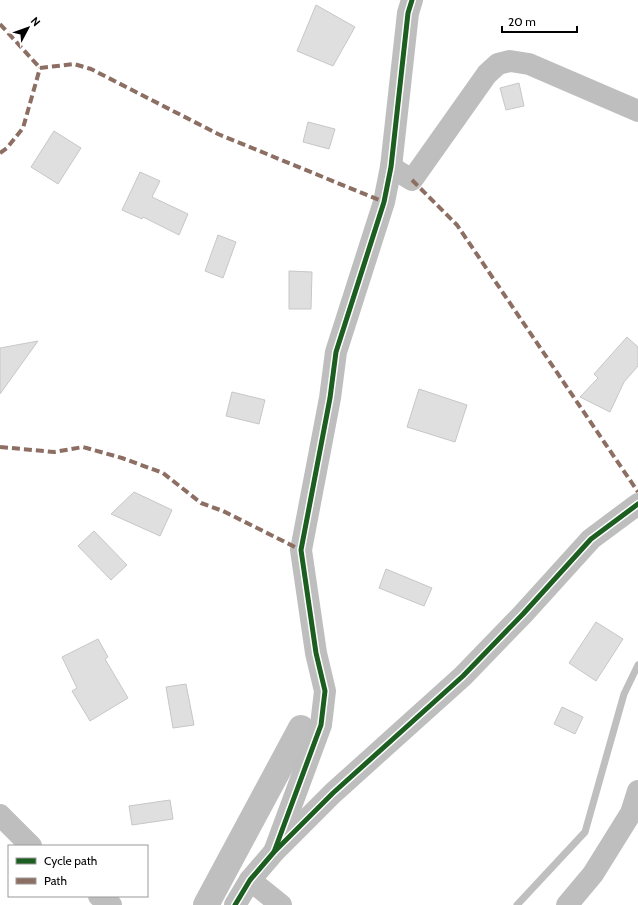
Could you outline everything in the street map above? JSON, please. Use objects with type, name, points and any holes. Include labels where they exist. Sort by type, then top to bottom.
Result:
[{"type":"street","points":[[274,852],[321,725],[325,690],[316,653],[301,550],[330,398],[336,352],[384,202],[391,167],[408,14],[412,0]]},
{"type":"street","points":[[391,167],[412,180],[487,74],[498,64],[510,61],[529,64],[638,111]]},
{"type":"street","points":[[235,905],[250,880],[274,852],[333,793],[463,676],[523,614],[591,539],[638,504]]},
{"type":"street","points":[[567,905],[593,874],[631,813],[638,791]]},
{"type":"street","points":[[0,816],[30,845]]},
{"type":"street","points":[[250,880],[281,905]]},
{"type":"street","points":[[100,897],[111,905]]},
{"type":"building","points":[[316,5],[355,27],[333,66],[297,51]]},
{"type":"building","points":[[519,83],[524,106],[506,110],[500,88]]},
{"type":"building","points":[[308,122],[335,129],[329,149],[303,142]]},
{"type":"building","points":[[54,131],[81,148],[58,184],[31,167]]},
{"type":"building","points":[[140,172],[160,181],[152,197],[188,214],[179,235],[143,217],[142,219],[122,210]]},
{"type":"building","points":[[218,235],[236,242],[223,278],[205,271]]},
{"type":"building","points":[[289,271],[312,272],[311,309],[289,309]]},
{"type":"building","points":[[627,337],[638,347],[638,366],[624,382],[610,412],[580,397],[598,378],[594,374]]},
{"type":"building","points":[[38,341],[0,394],[0,348]]},
{"type":"building","points":[[419,389],[467,405],[455,442],[407,427]]},
{"type":"building","points":[[232,392],[265,400],[259,424],[226,416]]},
{"type":"building","points":[[134,492],[172,510],[160,536],[111,514]]},
{"type":"building","points":[[94,531],[127,565],[111,580],[78,546]]},
{"type":"building","points":[[386,569],[432,588],[424,606],[379,588]]},
{"type":"building","points":[[596,622],[623,639],[596,681],[569,663]]},
{"type":"building","points":[[98,639],[108,657],[105,659],[128,698],[90,721],[72,691],[77,688],[62,657]]},
{"type":"building","points":[[186,684],[194,725],[173,728],[166,687]]},
{"type":"building","points":[[562,707],[583,717],[575,734],[554,724]]},
{"type":"building","points":[[170,800],[173,819],[132,825],[129,806]]},
{"type":"waterway","points":[[517,905],[585,832],[624,694],[638,665]]},
{"type":"waterway","points":[[206,905],[301,728]]},
{"type":"marked path","points":[[0,24],[40,68]]},
{"type":"marked path","points":[[40,68],[74,64],[91,69],[218,134],[384,202]]},
{"type":"marked path","points":[[0,153],[7,148],[23,128],[40,68]]},
{"type":"marked path","points":[[412,180],[457,225],[638,492]]},
{"type":"marked path","points":[[0,447],[54,452],[83,447],[122,458],[163,473],[201,503],[223,511],[301,550]]},
{"type":"cycle path","points":[[274,852],[321,725],[325,691],[316,653],[301,550],[330,398],[336,352],[384,202],[391,167],[408,13],[412,0]]},
{"type":"cycle path","points":[[235,905],[250,880],[274,852],[333,793],[463,676],[523,614],[591,539],[638,504]]}]
